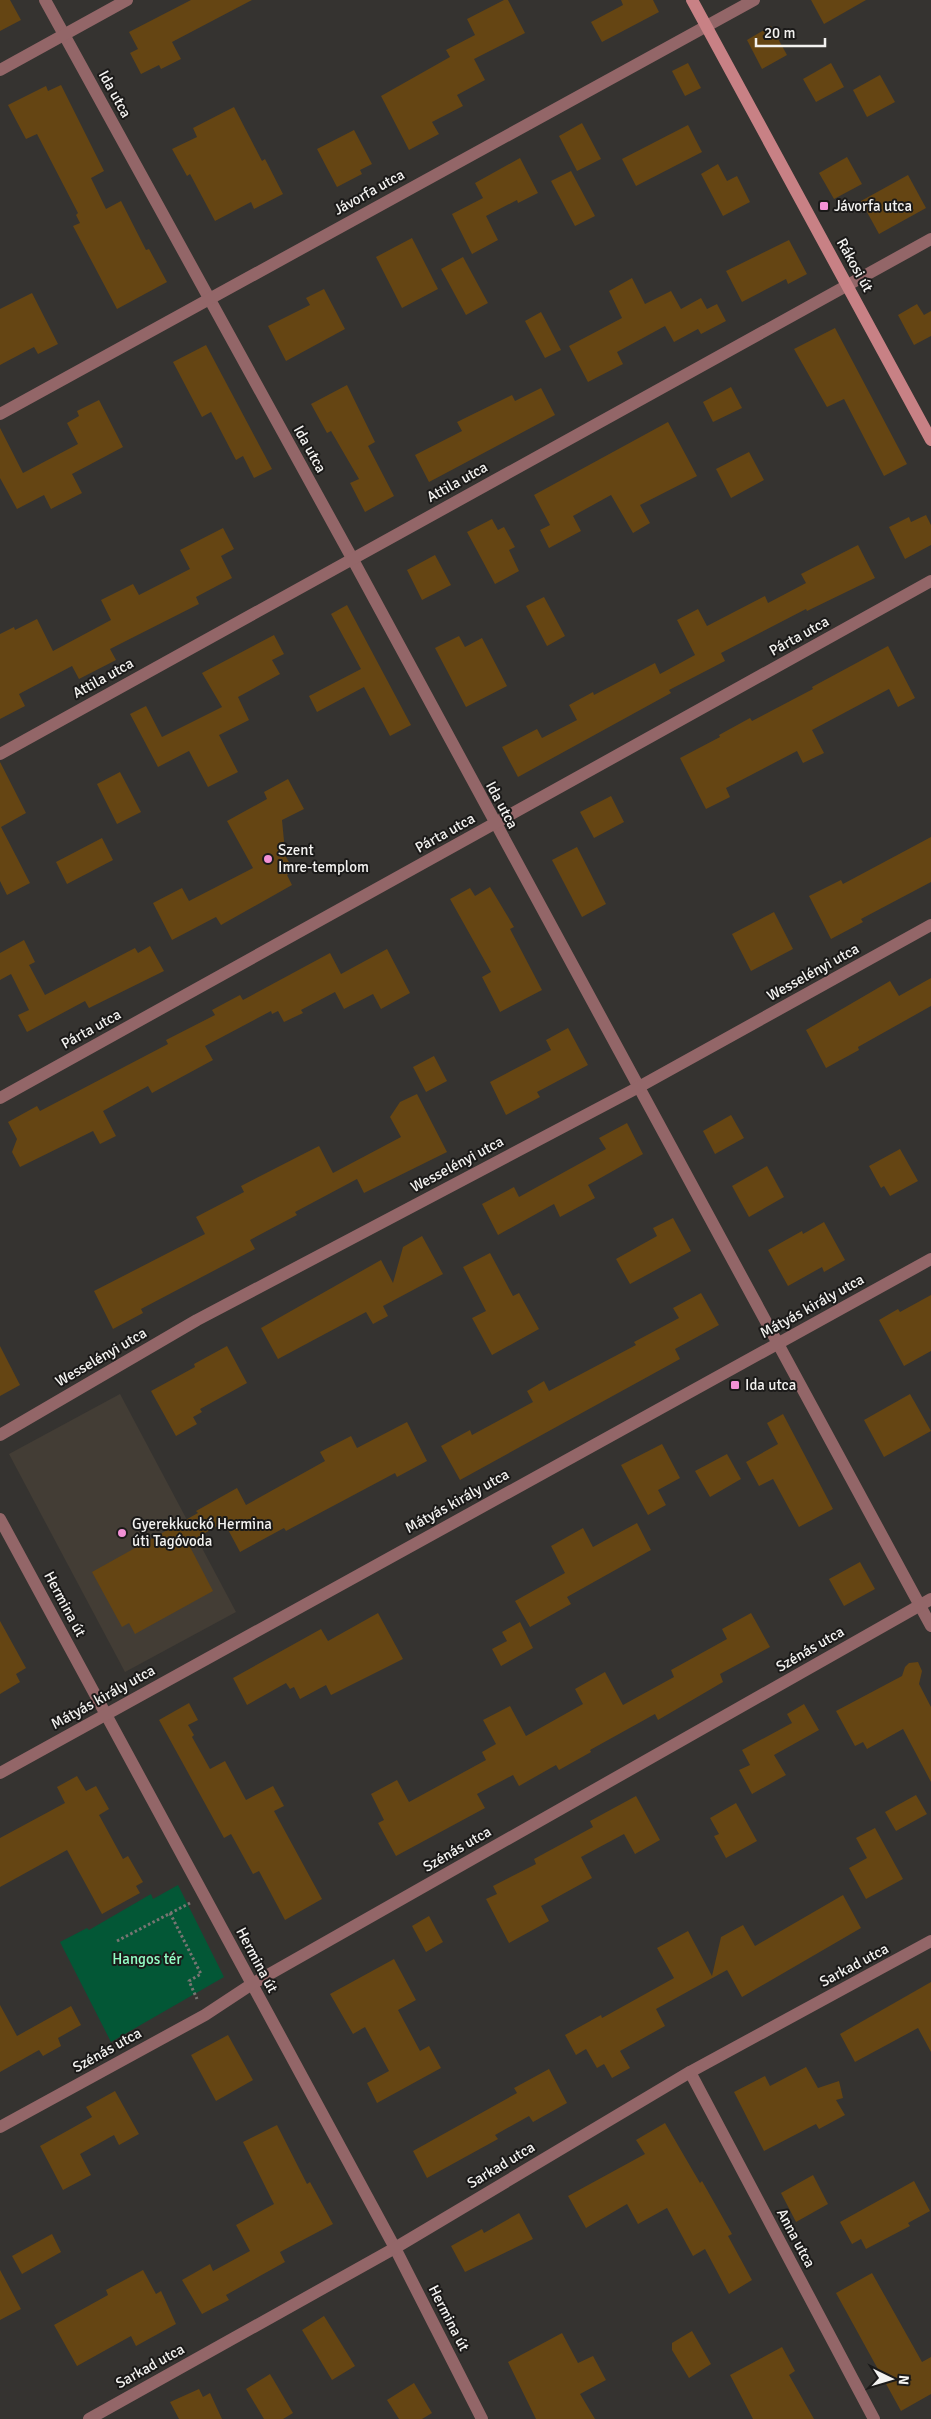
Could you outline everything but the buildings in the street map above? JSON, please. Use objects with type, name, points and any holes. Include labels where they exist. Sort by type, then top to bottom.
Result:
[{"type":"main road","name":"Rákosi út","points":[[692,0],[931,440]]},
{"type":"street","name":"Ida utca","points":[[45,0],[352,558],[494,824],[777,1343],[925,1602],[931,1626]]},
{"type":"street","points":[[0,70],[127,0]]},
{"type":"street","name":"Jávorfa utca","points":[[0,414],[754,0]]},
{"type":"street","name":"Attila utca","points":[[0,754],[931,240]]},
{"type":"street","name":"Párta utca","points":[[0,1098],[931,581]]},
{"type":"street","name":"Wesselényi utca","points":[[0,1435],[197,1320],[637,1088],[931,925]]},
{"type":"street","name":"Mátyás király utca","points":[[0,1773],[931,1259]]},
{"type":"street","name":"Hermina út","points":[[0,1519],[395,2248],[482,2419]]},
{"type":"street","name":"Szénás utca","points":[[0,2127],[205,2015],[252,1984],[925,1602]]},
{"type":"street","name":"Sarkad utca","points":[[88,2419],[395,2248],[690,2072],[931,1942]]},
{"type":"street","name":"Anna utca","points":[[690,2072],[874,2419]]},
{"type":"path","points":[[117,1941],[204,1896]]},
{"type":"path","points":[[170,1913],[201,1974],[188,1981],[205,2015]]},
{"type":"shaded area","name":"Gyerekkuckó Hermina úti Tagóvoda","points":[[120,1394],[236,1612],[125,1672],[9,1454]]},
{"type":"green space","name":"Hangos tér","points":[[178,1885],[224,1977],[111,2042],[60,1942],[87,1928],[89,1930],[151,1894],[153,1899]]},
{"type":"place","name":"Jávorfa utca","points":[[824,206]]},
{"type":"place","name":"Szent Imre-templom","points":[[268,859]]},
{"type":"place","name":"Ida utca","points":[[735,1385]]},
{"type":"place","name":"Gyerekkuckó Hermina úti Tagóvoda","points":[[122,1533]]}]
